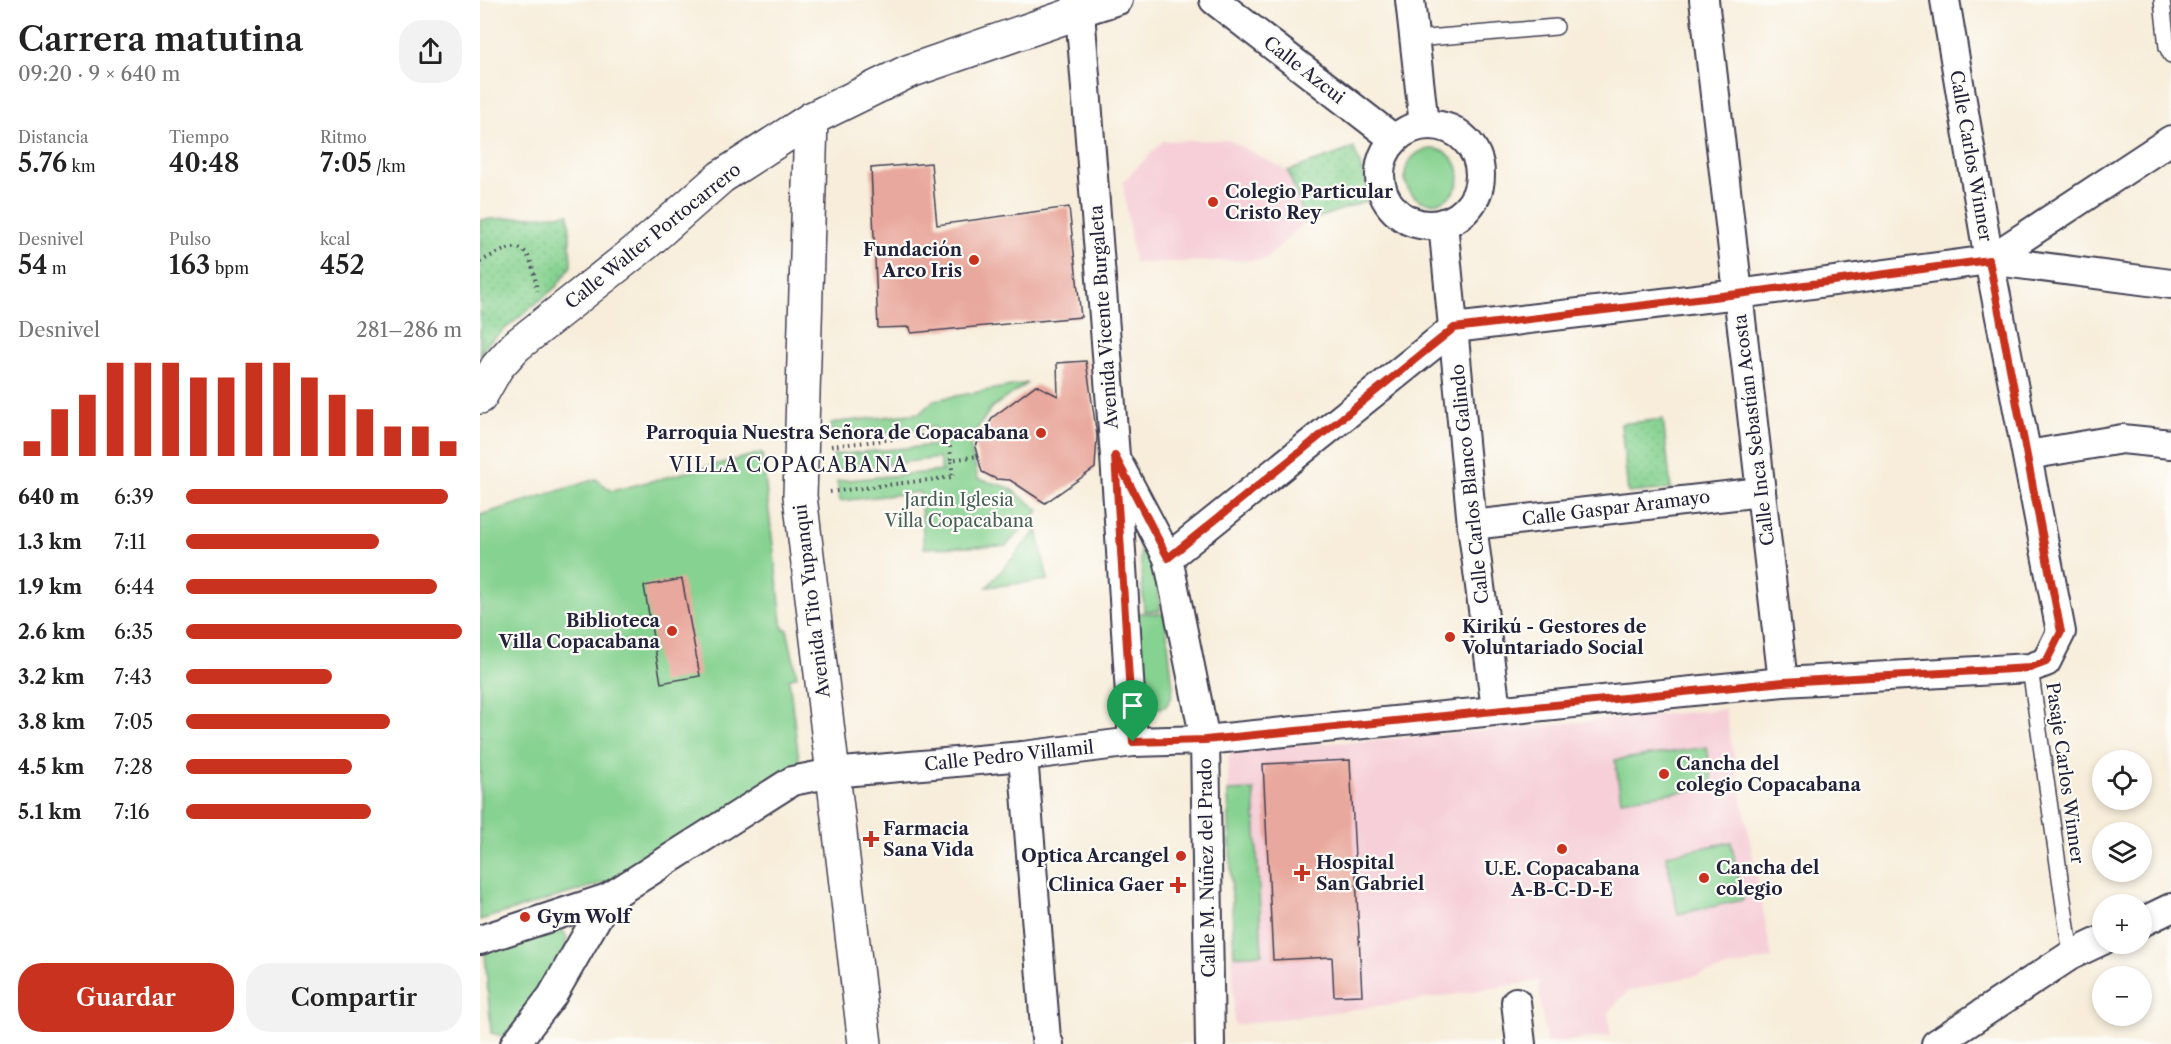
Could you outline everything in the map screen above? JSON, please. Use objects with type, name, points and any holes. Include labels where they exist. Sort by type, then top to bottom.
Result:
[{"type":"main road","name":"Calle Walter Portocarrero","points":[[480,398],[497,367],[516,346],[645,244],[721,177],[811,119],[907,72],[1079,6]]},
{"type":"main road","name":"Avenida Tito Yupanqui","points":[[811,119],[800,496],[866,1044]]},
{"type":"street","name":"Calle Walter Portocarrero","points":[[1079,6],[1118,0]]},
{"type":"street","name":"Calle Azcui","points":[[1214,0],[1394,139]]},
{"type":"street","points":[[1410,0],[1424,125]]},
{"type":"street","name":"Calle Inca Sebastían Acosta","points":[[1704,0],[1783,682]]},
{"type":"street","name":"Calle Carlos Winner","points":[[1945,0],[1989,260],[2061,632],[2038,665]]},
{"type":"street","name":"Avenida Vicente Burgaleta","points":[[1079,6],[1115,456],[1133,742]]},
{"type":"street","points":[[1424,125],[1453,130],[1474,151],[1479,165],[1480,180],[1468,207],[1443,223],[1427,225],[1410,221],[1386,200],[1380,184],[1379,168],[1384,152],[1394,139],[1408,129],[1424,125]]},
{"type":"street","points":[[1989,260],[2171,140]]},
{"type":"street","name":"Calle Carlos Blanco Galindo","points":[[1443,223],[1472,525],[1496,709]]},
{"type":"street","points":[[1168,558],[1454,328],[1738,294],[1989,260],[2171,284]]},
{"type":"street","points":[[2028,455],[2122,439],[2171,444]]},
{"type":"street","name":"Calle M. Núñez del Prado","points":[[1115,456],[1168,558],[1205,740],[1210,1044]]},
{"type":"street","name":"Calle Gaspar Aramayo","points":[[1472,525],[1761,492]]},
{"type":"street","name":"Calle Pedro Villamil","points":[[515,1044],[552,996],[608,898],[792,781],[832,773],[1023,756],[1133,742],[1205,740],[1783,682],[2038,665]]},
{"type":"street","points":[[1023,756],[1049,1044]]},
{"type":"street","points":[[480,940],[608,898]]},
{"type":"street","points":[[1936,1044],[2071,956],[2092,946]]},
{"type":"street","points":[[1516,1002],[1521,1044]]},
{"type":"lane","points":[[2162,0],[2167,47],[2171,55]]},
{"type":"lane","points":[[1415,39],[1556,27]]},
{"type":"lane","name":"Pasaje Carlos Winner","points":[[2038,665],[2071,956]]},
{"type":"path","points":[[480,262],[513,246],[528,255],[533,265],[538,297],[537,329]]},
{"type":"path","points":[[800,450],[949,433],[953,477],[800,496]]},
{"type":"path","points":[[951,460],[978,456]]},
{"type":"shaded area","name":"Colegio Particular Cristo Rey","points":[[1229,140],[1288,171],[1306,222],[1264,260],[1134,263],[1123,182],[1163,141]]},
{"type":"shaded area","name":"U.E. Copacabana A-B-C-D-E","points":[[1725,709],[1772,958],[1628,991],[1608,1013],[1611,1036],[1546,1043],[1538,981],[1380,1006],[1234,1025],[1228,791],[1228,758],[1232,752],[1239,748],[1367,741]]},
{"type":"green space","points":[[1354,148],[1372,199],[1306,222],[1288,171]]},
{"type":"green space","points":[[1427,149],[1437,149],[1447,153],[1455,161],[1459,176],[1455,191],[1447,199],[1437,203],[1427,203],[1417,199],[1409,191],[1405,181],[1405,171],[1409,161],[1417,153]]},
{"type":"green space","points":[[569,214],[571,266],[557,286],[487,344],[480,355],[480,220]]},
{"type":"green space","name":"Jardin Iglesia Villa Copacabana","points":[[1028,383],[991,408],[969,441],[978,479],[1008,487],[1039,510],[1006,546],[924,548],[920,492],[840,501],[837,481],[942,471],[939,458],[835,471],[833,455],[937,445],[935,427],[833,440],[831,423],[920,413],[934,400]]},
{"type":"green space","points":[[1663,419],[1671,489],[1628,493],[1621,424]]},
{"type":"green space","points":[[762,453],[783,629],[787,629],[797,676],[789,679],[800,768],[647,870],[480,920],[480,515],[596,479],[612,491]]},
{"type":"green space","points":[[1132,502],[1155,550],[1160,611],[1144,611],[1140,552]]},
{"type":"green space","points":[[1037,530],[1048,580],[987,587]]},
{"type":"green space","points":[[1138,613],[1165,614],[1173,688],[1171,699],[1165,707],[1154,709],[1147,705],[1143,693]]},
{"type":"green space","name":"Cancha del colegio Copacabana","points":[[1707,747],[1713,787],[1621,800],[1615,760]]},
{"type":"green space","points":[[1254,790],[1262,954],[1234,956],[1228,791]]},
{"type":"green space","name":"Cancha del colegio","points":[[1731,842],[1743,900],[1678,914],[1666,855]]},
{"type":"green space","points":[[559,923],[567,938],[564,958],[506,1037],[491,1033],[485,953]]},
{"type":"building","name":"Fundación Arco Iris","points":[[931,163],[937,225],[1069,207],[1081,317],[911,333],[910,327],[878,328],[871,168]]},
{"type":"building","name":"Parroquia Nuestra Señora de Copacabana","points":[[1086,361],[1097,436],[1095,468],[1045,503],[1010,480],[996,479],[982,472],[975,447],[993,417],[1036,385],[1058,396],[1057,363]]},
{"type":"building","name":"Biblioteca Villa Copacabana","points":[[682,579],[700,676],[661,683],[644,586]]},
{"type":"building","points":[[1350,760],[1362,995],[1334,996],[1332,957],[1273,960],[1263,764]]},
{"type":"place","name":"Colegio Particular Cristo Rey","points":[[1213,202]]},
{"type":"place","name":"Fundación Arco Iris","points":[[974,260]]},
{"type":"place","name":"Parroquia Nuestra Señora de Copacabana","points":[[1041,433]]},
{"type":"place","name":"Biblioteca Villa Copacabana","points":[[672,631]]},
{"type":"place","name":"Kirikú - Gestores de Voluntariado Social","points":[[1450,637]]},
{"type":"place","name":"Cancha del colegio Copacabana","points":[[1664,774]]},
{"type":"place","name":"Farmacia Sana Vida","points":[[871,839]]},
{"type":"place","name":"U.E. Copacabana A-B-C-D-E","points":[[1562,849]]},
{"type":"place","name":"Optica Arcangel","points":[[1181,856]]},
{"type":"place","name":"Hospital San Gabriel","points":[[1302,873]]},
{"type":"place","name":"Cancha del colegio","points":[[1704,878]]},
{"type":"place","name":"Clinica Gaer","points":[[1178,885]]},
{"type":"place","name":"Gym Wolf","points":[[525,917]]},
{"type":"district","name":"VILLA COPACABANA","points":[[789,465]]},
{"type":"route","points":[[1989,260],[2061,632],[2056,647],[2046,662],[2030,668],[1783,682],[1205,740],[1133,742],[1115,456],[1168,558],[1454,328],[1738,294],[1989,260]]}]
